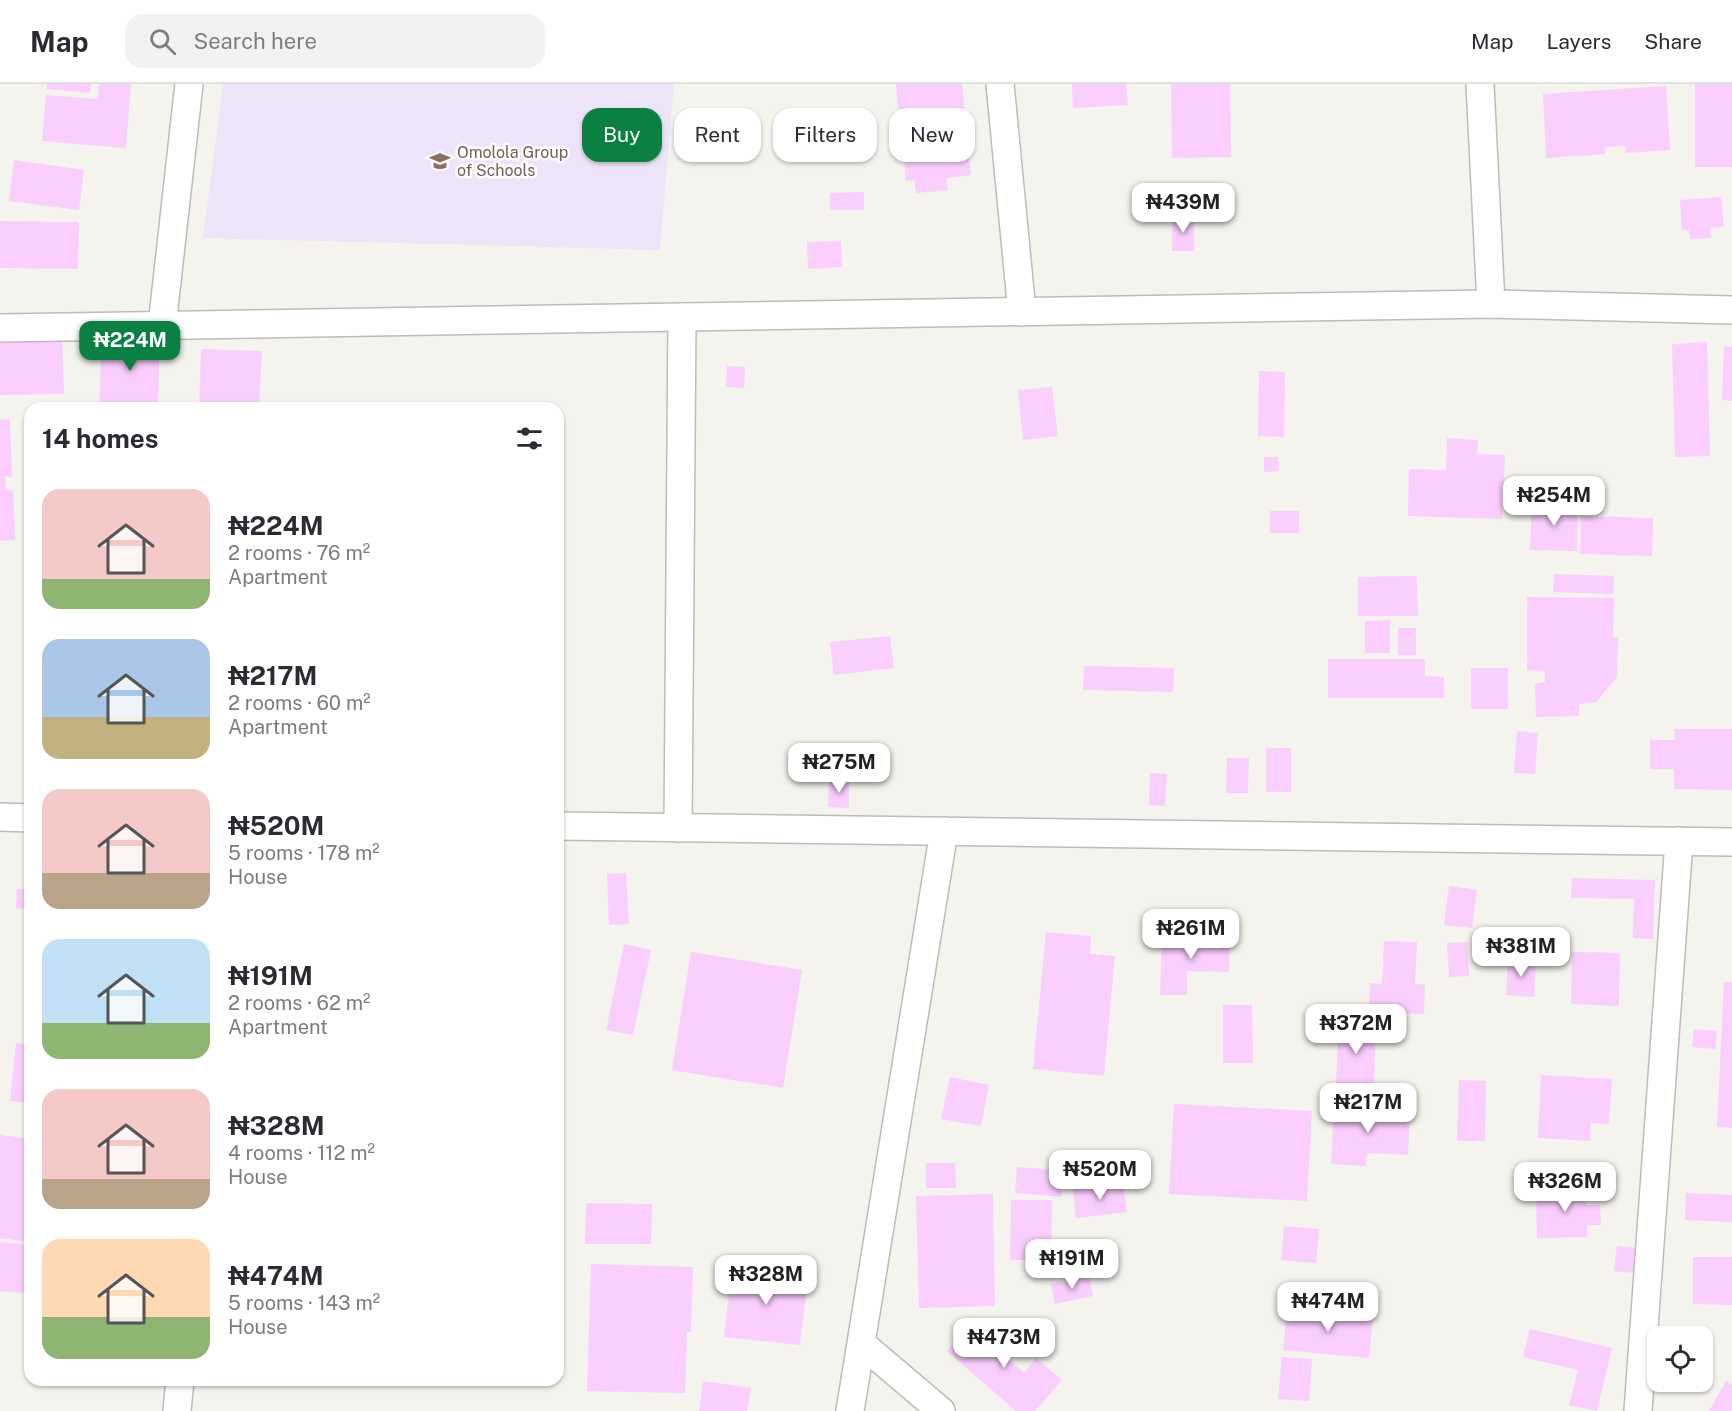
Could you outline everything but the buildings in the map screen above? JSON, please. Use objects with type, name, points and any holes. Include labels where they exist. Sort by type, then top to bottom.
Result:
[{"type":"street","points":[[162,326],[189,84]]},
{"type":"street","points":[[1000,84],[1022,312]]},
{"type":"street","points":[[1480,84],[1491,304]]},
{"type":"street","points":[[0,328],[1491,304],[1732,310]]},
{"type":"street","points":[[678,828],[682,317]]},
{"type":"street","points":[[0,817],[24,818]]},
{"type":"street","points":[[564,826],[1732,842]]},
{"type":"street","points":[[850,1411],[944,831]]},
{"type":"street","points":[[1638,1411],[1679,841]]},
{"type":"street","points":[[862,1344],[941,1411]]},
{"type":"street","points":[[177,1411],[179,1386]]},
{"type":"shaded area","name":"Omolola Group of Schools","points":[[223,84],[674,84],[660,250],[203,238]]},
{"type":"place","name":"Omolola Group of Schools","points":[[440,161]]}]
